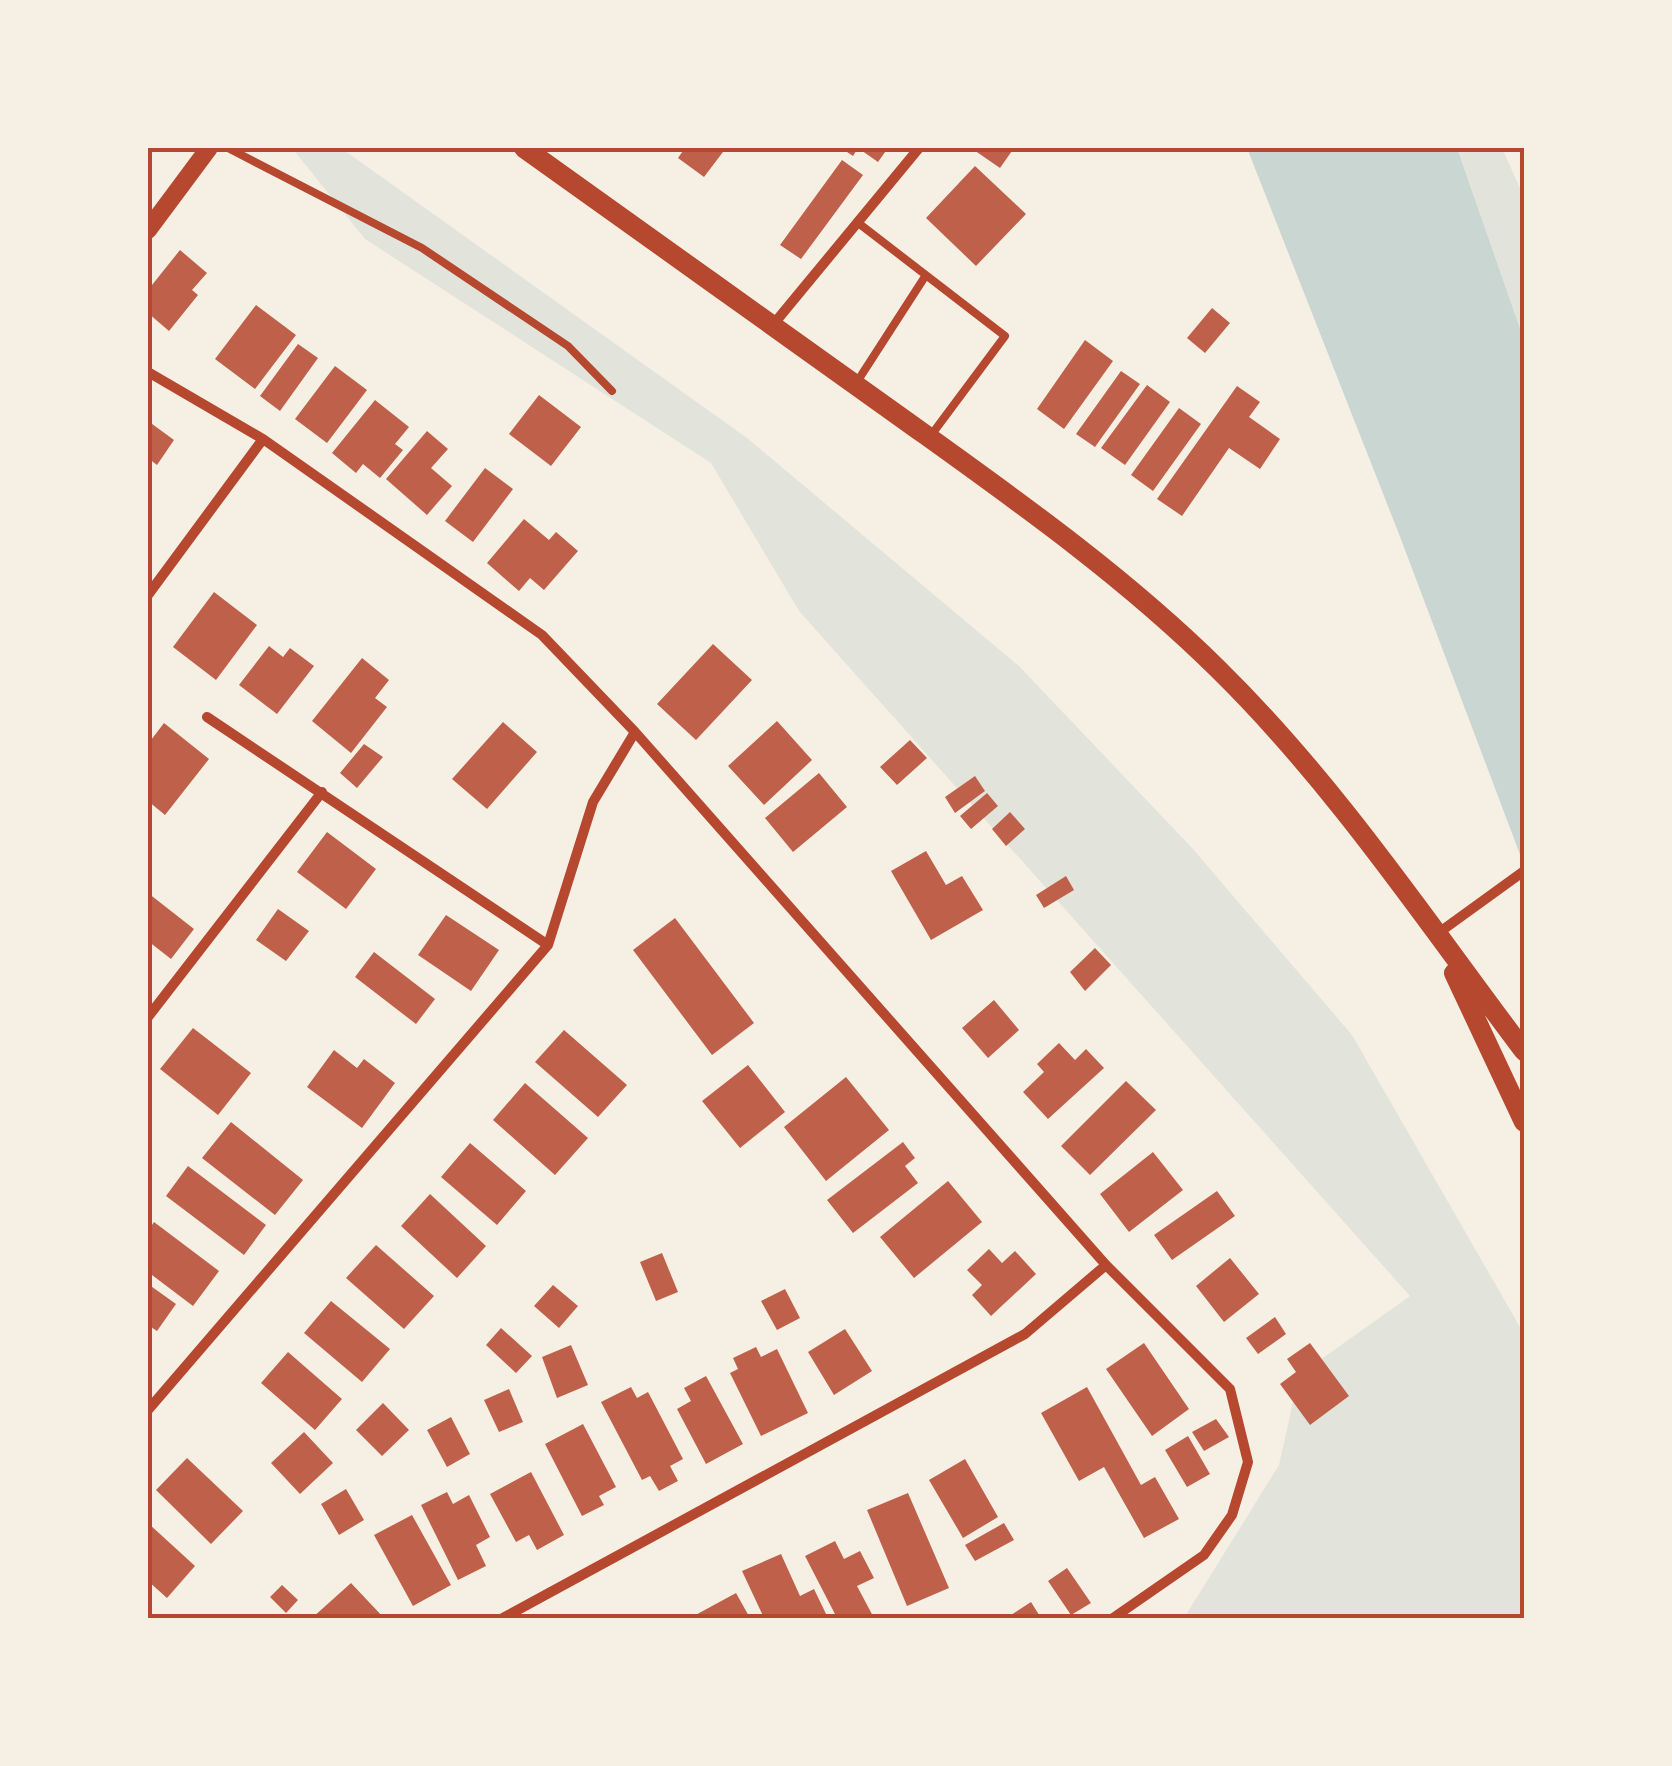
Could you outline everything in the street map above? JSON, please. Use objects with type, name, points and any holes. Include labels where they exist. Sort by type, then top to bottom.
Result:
[{"type":"main road","points":[[524,148],[1052,526],[1139,596],[1218,669],[1308,766],[1359,828],[1524,1051]]},
{"type":"main road","points":[[1436,934],[1524,1122]]},
{"type":"street","points":[[148,230],[208,148]]},
{"type":"street","points":[[772,326],[919,148]]},
{"type":"street","points":[[148,372],[262,439],[542,635],[636,732],[1106,1265],[1230,1389],[1248,1462],[1232,1515],[1204,1555],[1113,1618]]},
{"type":"street","points":[[148,595],[262,439]]},
{"type":"street","points":[[207,716],[548,945]]},
{"type":"street","points":[[148,1410],[548,945],[593,802],[636,732]]},
{"type":"street","points":[[148,1017],[322,792]]},
{"type":"street","points":[[1436,934],[1524,871]]},
{"type":"street","points":[[502,1618],[1025,1334],[1106,1265]]},
{"type":"lane","points":[[228,148],[422,248],[568,346],[612,391]]},
{"type":"lane","points":[[858,222],[1004,336],[929,438]]},
{"type":"lane","points":[[855,385],[926,275]]},
{"type":"shaded area","points":[[292,148],[341,148],[747,438],[1019,666],[1193,849],[1352,1035],[1524,1334],[1524,1618],[1184,1618],[1279,1465],[1299,1375],[1410,1296],[799,611],[711,463],[365,239]]},
{"type":"shaded area","points":[[1247,148],[1457,148],[1524,340],[1524,865],[1399,534]]},
{"type":"shaded area","points":[[1457,148],[1502,148],[1524,197],[1524,340]]},
{"type":"building","points":[[685,148],[726,148],[704,177],[678,158]]},
{"type":"building","points":[[841,148],[858,148],[853,156]]},
{"type":"building","points":[[858,148],[888,148],[878,162]]},
{"type":"building","points":[[971,148],[1014,148],[1000,168]]},
{"type":"building","points":[[842,160],[863,175],[801,259],[780,245]]},
{"type":"building","points":[[975,166],[1026,214],[976,266],[926,218]]},
{"type":"building","points":[[180,250],[207,273],[192,290],[198,295],[169,331],[148,313],[148,290]]},
{"type":"building","points":[[256,305],[296,335],[255,389],[215,359]]},
{"type":"building","points":[[1212,308],[1230,323],[1205,353],[1187,338]]},
{"type":"building","points":[[1085,340],[1113,361],[1064,429],[1037,409]]},
{"type":"building","points":[[298,344],[318,358],[280,411],[260,396]]},
{"type":"building","points":[[335,366],[367,390],[327,443],[295,419]]},
{"type":"building","points":[[1121,371],[1140,384],[1095,447],[1076,434]]},
{"type":"building","points":[[1147,385],[1170,402],[1125,465],[1101,448]]},
{"type":"building","points":[[1237,386],[1260,402],[1249,417],[1280,439],[1260,469],[1229,448],[1182,516],[1157,499]]},
{"type":"building","points":[[539,395],[581,427],[551,466],[509,434]]},
{"type":"building","points":[[375,400],[409,427],[395,444],[403,450],[380,478],[363,464],[356,473],[332,453]]},
{"type":"building","points":[[1179,408],[1201,424],[1153,491],[1131,475]]},
{"type":"building","points":[[148,421],[174,440],[157,465],[148,458]]},
{"type":"building","points":[[427,431],[448,449],[431,468],[452,486],[427,515],[386,479]]},
{"type":"building","points":[[485,468],[513,489],[473,542],[445,521]]},
{"type":"building","points":[[524,519],[549,540],[556,532],[578,551],[544,590],[530,578],[519,591],[487,563]]},
{"type":"building","points":[[214,592],[257,625],[216,680],[173,647]]},
{"type":"building","points":[[713,644],[752,680],[696,740],[657,704]]},
{"type":"building","points":[[269,646],[283,657],[290,648],[314,666],[277,714],[239,685]]},
{"type":"building","points":[[362,658],[389,680],[375,698],[387,707],[351,753],[312,721]]},
{"type":"building","points":[[777,721],[812,760],[764,805],[728,766]]},
{"type":"building","points":[[503,722],[537,752],[487,809],[452,779]]},
{"type":"building","points":[[164,723],[209,759],[165,815],[148,801],[148,744]]},
{"type":"building","points":[[910,740],[927,758],[897,785],[880,767]]},
{"type":"building","points":[[364,744],[383,757],[357,788],[340,773]]},
{"type":"building","points":[[819,773],[847,807],[793,852],[765,818]]},
{"type":"building","points":[[975,776],[985,791],[955,813],[945,797]]},
{"type":"building","points":[[987,793],[998,806],[971,829],[960,816]]},
{"type":"building","points":[[1010,812],[1025,829],[1006,846],[992,829]]},
{"type":"building","points":[[327,832],[376,869],[346,909],[297,872]]},
{"type":"building","points":[[926,851],[946,885],[962,876],[983,910],[931,940],[891,871]]},
{"type":"building","points":[[1066,876],[1074,890],[1044,908],[1036,895]]},
{"type":"building","points":[[148,893],[194,929],[171,959],[148,941]]},
{"type":"building","points":[[278,909],[309,931],[286,961],[256,940]]},
{"type":"building","points":[[446,915],[499,950],[471,991],[418,955]]},
{"type":"building","points":[[675,918],[754,1023],[712,1055],[633,950]]},
{"type":"building","points":[[1095,948],[1111,965],[1085,991],[1070,972]]},
{"type":"building","points":[[374,952],[435,999],[416,1024],[355,977]]},
{"type":"building","points":[[994,1000],[1019,1030],[988,1058],[962,1028]]},
{"type":"building","points":[[193,1028],[251,1073],[218,1115],[160,1069]]},
{"type":"building","points":[[564,1030],[627,1085],[598,1117],[535,1062]]},
{"type":"building","points":[[1059,1043],[1075,1060],[1086,1049],[1104,1068],[1048,1119],[1023,1092],[1044,1072],[1037,1064]]},
{"type":"building","points":[[334,1050],[357,1068],[364,1059],[395,1083],[362,1128],[307,1087]]},
{"type":"building","points":[[748,1065],[785,1112],[740,1148],[702,1101]]},
{"type":"building","points":[[846,1077],[889,1130],[826,1181],[784,1127]]},
{"type":"building","points":[[1126,1081],[1156,1110],[1090,1175],[1061,1146]]},
{"type":"building","points":[[525,1083],[588,1138],[555,1175],[493,1120]]},
{"type":"building","points":[[231,1122],[303,1180],[275,1215],[202,1158]]},
{"type":"building","points":[[903,1142],[915,1158],[905,1166],[918,1183],[853,1233],[827,1200]]},
{"type":"building","points":[[470,1143],[526,1191],[497,1225],[441,1177]]},
{"type":"building","points":[[1153,1152],[1183,1190],[1129,1232],[1100,1194]]},
{"type":"building","points":[[188,1166],[266,1225],[244,1255],[166,1196]]},
{"type":"building","points":[[948,1181],[982,1222],[914,1278],[880,1237]]},
{"type":"building","points":[[1217,1191],[1235,1216],[1172,1260],[1154,1235]]},
{"type":"building","points":[[430,1194],[486,1246],[457,1278],[401,1226]]},
{"type":"building","points":[[154,1222],[219,1271],[193,1306],[148,1272],[148,1231]]},
{"type":"building","points":[[376,1245],[434,1296],[404,1329],[346,1278]]},
{"type":"building","points":[[989,1249],[1002,1263],[1015,1251],[1036,1274],[991,1316],[972,1295],[982,1285],[967,1270]]},
{"type":"building","points":[[662,1253],[678,1292],[656,1301],[640,1262]]},
{"type":"building","points":[[1230,1258],[1259,1294],[1224,1322],[1196,1286]]},
{"type":"building","points":[[148,1284],[176,1304],[157,1331],[148,1325]]},
{"type":"building","points":[[553,1285],[578,1306],[559,1328],[534,1306]]},
{"type":"building","points":[[785,1289],[800,1318],[777,1330],[761,1301]]},
{"type":"building","points":[[331,1301],[390,1349],[362,1382],[304,1333]]},
{"type":"building","points":[[1275,1317],[1286,1334],[1258,1354],[1246,1338]]},
{"type":"building","points":[[501,1328],[532,1356],[516,1373],[486,1345]]},
{"type":"building","points":[[845,1329],[872,1371],[834,1395],[808,1352]]},
{"type":"building","points":[[1144,1343],[1189,1409],[1152,1436],[1106,1369]]},
{"type":"building","points":[[1310,1343],[1349,1396],[1310,1425],[1280,1384],[1296,1372],[1287,1359]]},
{"type":"building","points":[[571,1345],[588,1385],[557,1398],[542,1357]]},
{"type":"building","points":[[756,1347],[761,1357],[777,1349],[808,1413],[761,1436],[730,1373],[738,1369],[733,1358]]},
{"type":"building","points":[[288,1352],[342,1399],[315,1430],[261,1383]]},
{"type":"building","points":[[706,1376],[743,1444],[706,1464],[677,1409],[691,1401],[684,1388]]},
{"type":"building","points":[[631,1387],[637,1398],[648,1392],[683,1459],[670,1466],[678,1481],[659,1491],[650,1476],[642,1480],[601,1402]]},
{"type":"building","points":[[1087,1387],[1141,1485],[1155,1477],[1179,1519],[1144,1538],[1104,1467],[1079,1481],[1041,1413]]},
{"type":"building","points":[[509,1389],[523,1422],[499,1432],[484,1400]]},
{"type":"building","points":[[383,1403],[409,1430],[382,1456],[356,1430]]},
{"type":"building","points":[[451,1417],[470,1454],[447,1467],[427,1430]]},
{"type":"building","points":[[1216,1419],[1229,1437],[1204,1451],[1192,1432]]},
{"type":"building","points":[[583,1424],[616,1487],[599,1496],[604,1505],[582,1516],[545,1444]]},
{"type":"building","points":[[304,1432],[333,1463],[300,1494],[271,1463]]},
{"type":"building","points":[[1188,1436],[1210,1474],[1187,1487],[1165,1450]]},
{"type":"building","points":[[187,1458],[243,1511],[211,1544],[156,1490]]},
{"type":"building","points":[[965,1459],[998,1517],[963,1538],[929,1480]]},
{"type":"building","points":[[531,1472],[564,1535],[537,1550],[529,1535],[516,1542],[490,1494]]},
{"type":"building","points":[[346,1489],[364,1520],[339,1535],[321,1504]]},
{"type":"building","points":[[447,1492],[453,1504],[469,1495],[490,1537],[476,1545],[486,1566],[458,1580],[421,1505]]},
{"type":"building","points":[[908,1493],[949,1588],[907,1606],[867,1510]]},
{"type":"building","points":[[412,1515],[451,1585],[413,1606],[374,1535]]},
{"type":"building","points":[[148,1523],[195,1566],[167,1598],[148,1581]]},
{"type":"building","points":[[1004,1523],[1014,1540],[975,1561],[965,1545]]},
{"type":"building","points":[[835,1541],[844,1559],[860,1551],[874,1578],[857,1586],[874,1618],[837,1618],[805,1556]]},
{"type":"building","points":[[781,1554],[800,1596],[814,1589],[828,1618],[764,1618],[742,1571]]},
{"type":"building","points":[[1067,1568],[1091,1603],[1071,1615],[1048,1581]]},
{"type":"building","points":[[351,1583],[384,1618],[312,1618]]},
{"type":"building","points":[[282,1585],[298,1600],[286,1613],[270,1597]]},
{"type":"building","points":[[736,1593],[750,1618],[690,1618]]},
{"type":"building","points":[[1031,1602],[1041,1618],[1013,1618],[1011,1615]]}]
